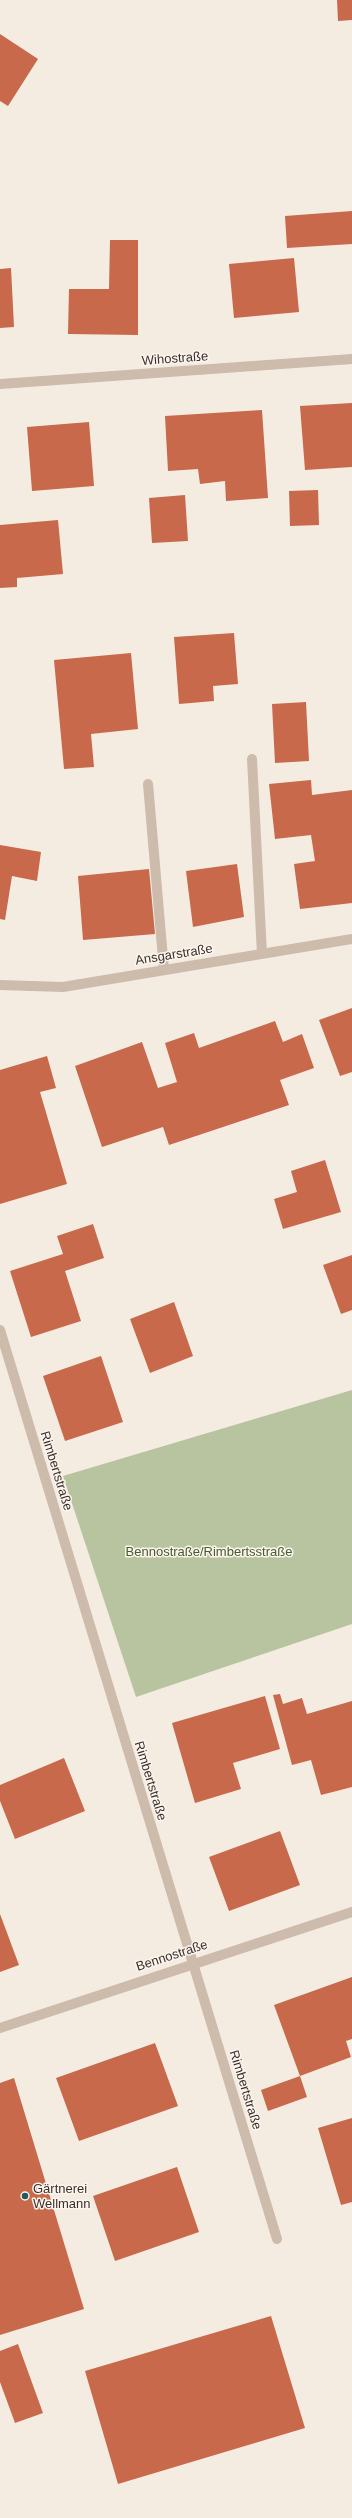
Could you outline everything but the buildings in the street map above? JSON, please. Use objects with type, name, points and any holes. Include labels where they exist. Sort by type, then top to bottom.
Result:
[{"type":"street","name":"Wihostraße","points":[[0,384],[352,359]]},
{"type":"street","points":[[252,759],[262,954]]},
{"type":"street","points":[[148,784],[164,970]]},
{"type":"street","name":"Ansgarstraße","points":[[0,985],[63,987],[352,939]]},
{"type":"street","name":"Rimbertstraße","points":[[0,1330],[277,2239]]},
{"type":"street","name":"Bennostraße","points":[[0,2028],[192,1963],[352,1912]]},
{"type":"green space","name":"Bennostraße/Rimbertsstraße","points":[[352,1390],[352,1624],[136,1697],[63,1476]]},
{"type":"place","name":"Gärtnerei Wellmann","points":[[25,2196]]}]
